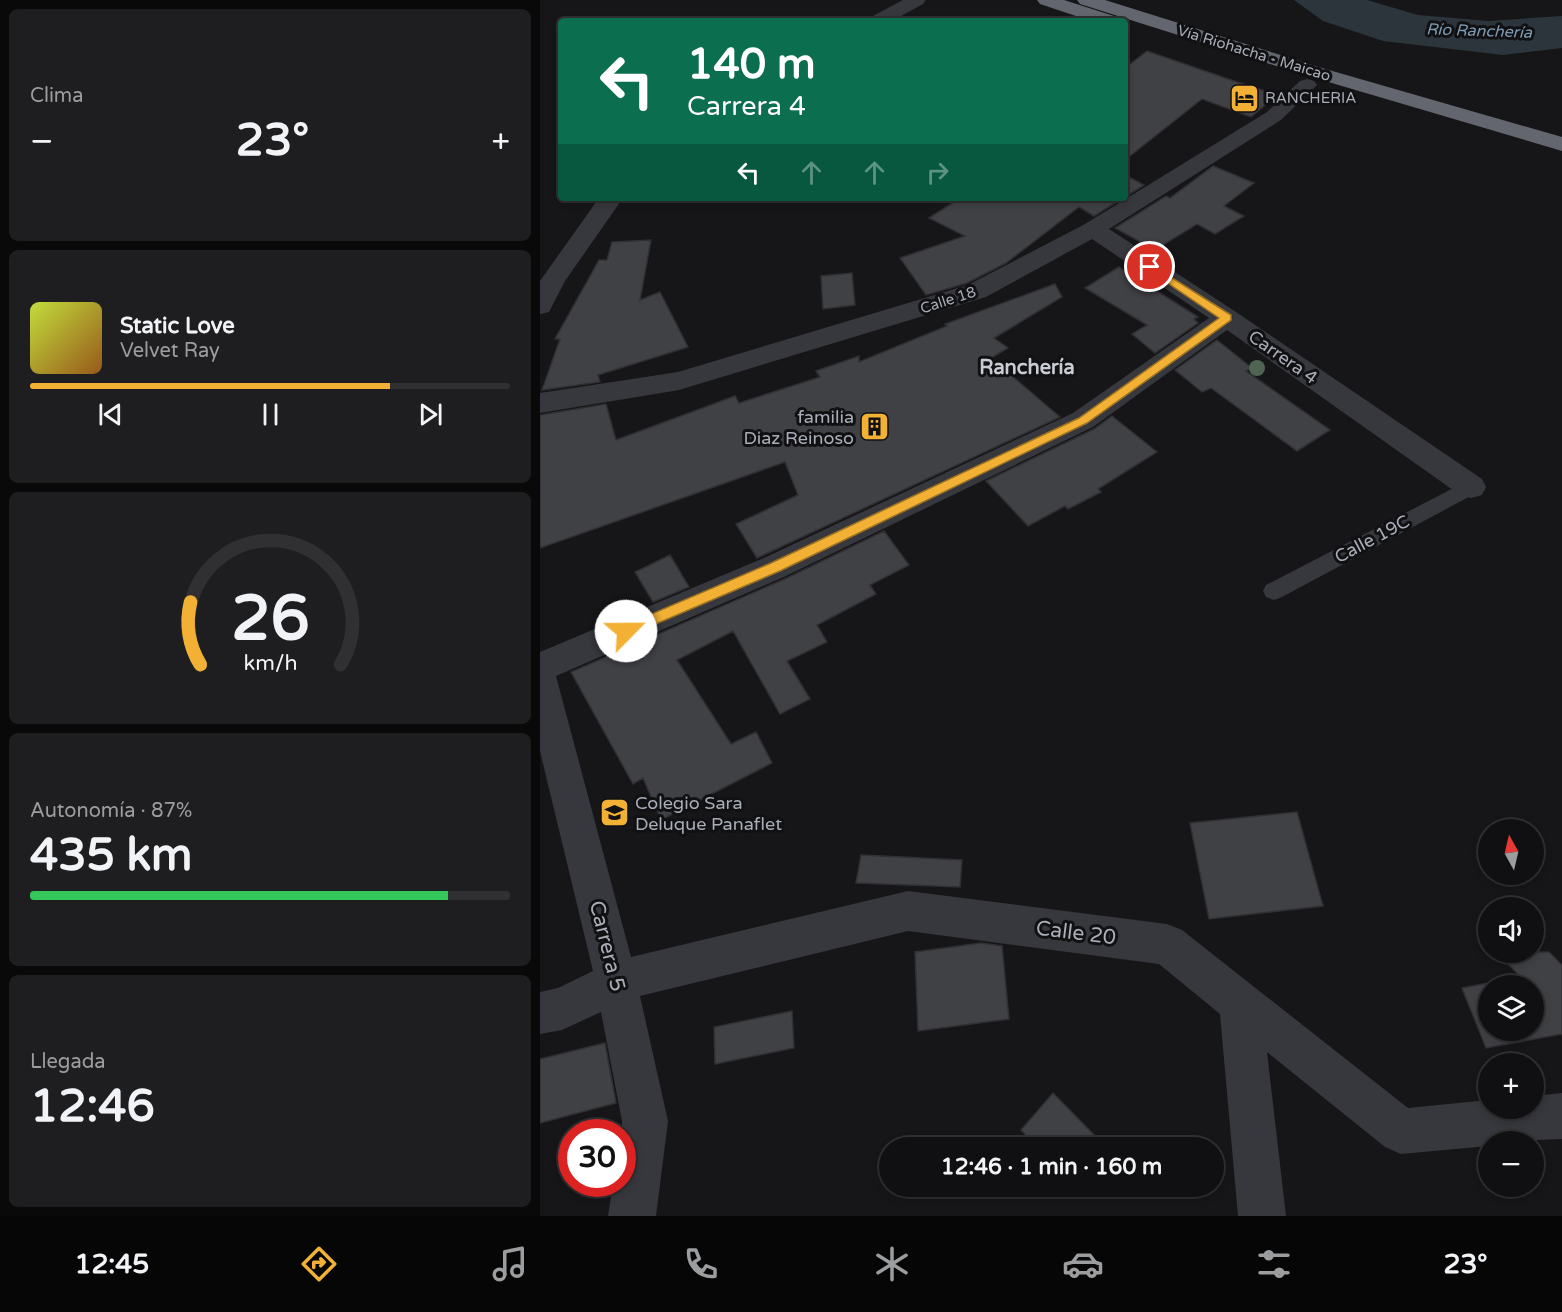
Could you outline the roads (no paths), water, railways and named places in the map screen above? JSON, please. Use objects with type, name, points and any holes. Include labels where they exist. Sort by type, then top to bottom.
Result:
[{"type":"highway","points":[[1046,0],[1102,18]]},
{"type":"highway","name":"Vía Riohacha - Maicao","points":[[1086,0],[1315,72],[1562,144]]},
{"type":"highway","name":"Vía Riohacha - Maicao","points":[[1128,27],[1307,85],[1562,160]]},
{"type":"street","points":[[884,18],[917,0]]},
{"type":"street","name":"Calle 18","points":[[540,403],[679,381],[978,291],[1093,229],[1274,116],[1307,85]]},
{"type":"street","points":[[540,306],[552,280],[609,201]]},
{"type":"street","name":"Carrera 4","points":[[1093,229],[1227,318],[1471,487]]},
{"type":"street","points":[[540,668],[775,567],[1083,420],[1227,318]]},
{"type":"street","name":"Carrera 5","points":[[540,678],[616,981],[645,1121],[632,1216]]},
{"type":"street","name":"Calle 20","points":[[540,1013],[562,1009],[616,981],[908,911],[1167,945],[1401,1131],[1562,1116]]},
{"type":"street","points":[[1240,1003],[1262,1216]]},
{"type":"lane","name":"Calle 19C","points":[[1274,591],[1471,487]]},
{"type":"water","name":"Río Ranchería","points":[[1294,0],[1367,0],[1418,15],[1489,21],[1562,16],[1562,48],[1503,55],[1383,41],[1323,21]]},
{"type":"place","name":"RANCHERIA","points":[[1244,98]]},
{"type":"place","name":"familia Diaz Reinoso","points":[[875,427]]},
{"type":"place","name":"Colegio Sara Deluque Panaflet","points":[[614,813]]},
{"type":"district","name":"Ranchería","points":[[1027,368]]}]
